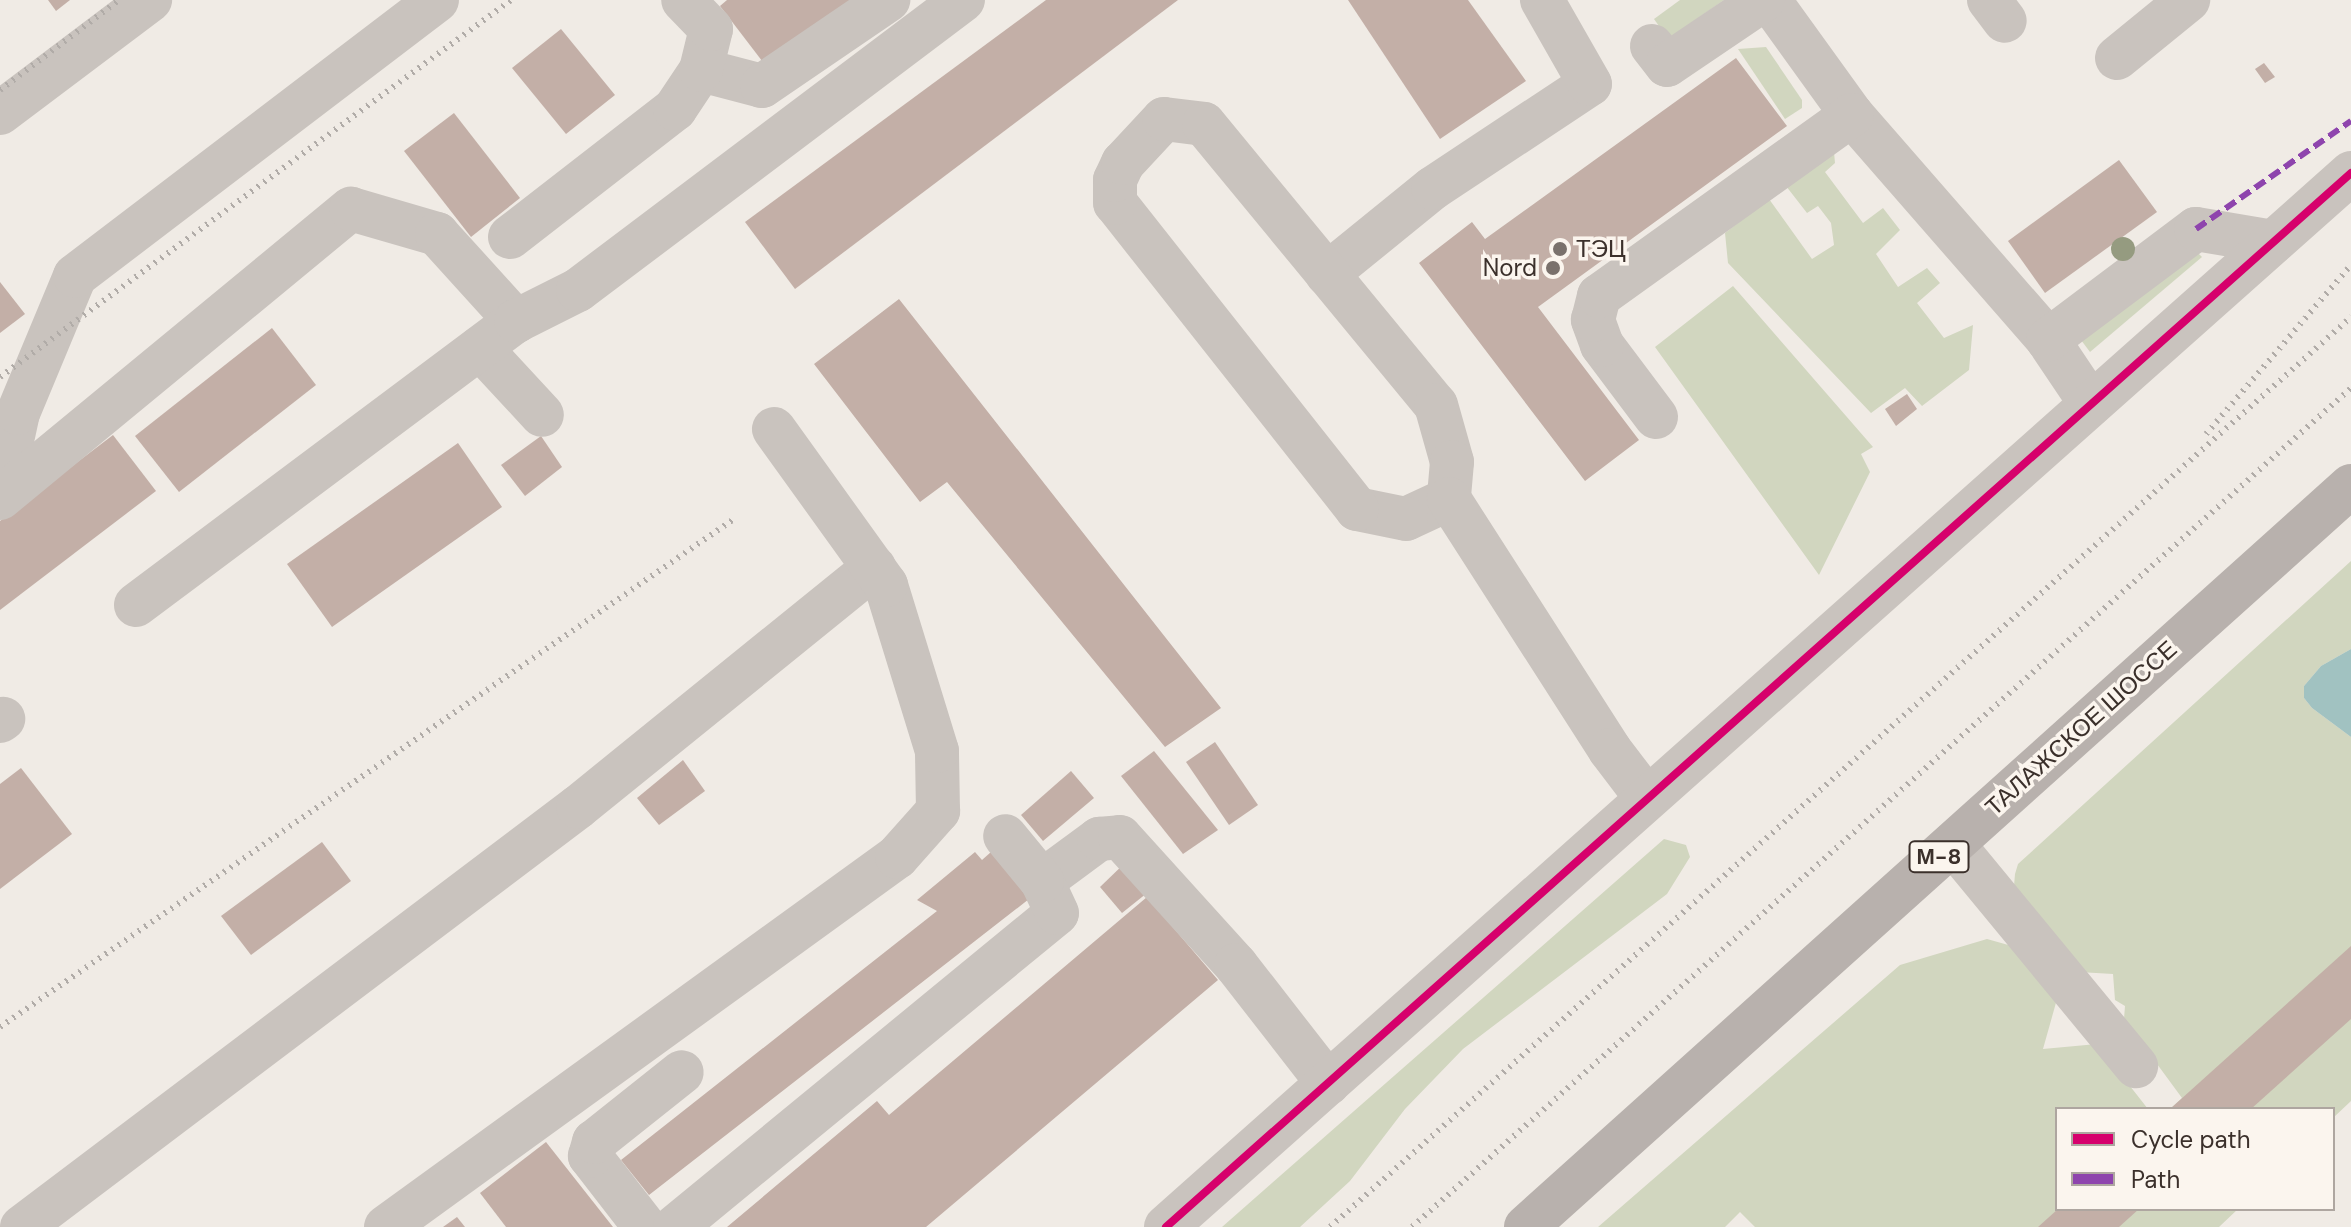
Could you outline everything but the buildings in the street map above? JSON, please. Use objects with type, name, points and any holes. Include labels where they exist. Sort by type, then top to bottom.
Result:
[{"type":"main road","name":"ТАЛАЖСКОЕ ШОССЕ","points":[[1526,1227],[2351,486]]},
{"type":"street","points":[[0,113],[150,0]]},
{"type":"street","points":[[0,497],[18,413],[75,276],[437,0]]},
{"type":"street","points":[[510,237],[675,109],[701,70],[711,29],[683,0]]},
{"type":"street","points":[[701,70],[762,86],[888,0]]},
{"type":"street","points":[[136,605],[516,321],[578,290],[963,0]]},
{"type":"street","points":[[1327,274],[1433,188],[1590,84],[1542,0]]},
{"type":"street","points":[[1652,46],[1667,65],[1763,0]]},
{"type":"street","points":[[1769,0],[1852,115],[2048,340],[2091,404]]},
{"type":"street","points":[[2117,58],[2188,0]]},
{"type":"street","points":[[1656,417],[1602,345],[1593,320],[1599,296],[1852,115]]},
{"type":"street","points":[[1449,499],[1406,519],[1357,509],[1115,203],[1115,180],[1164,119],[1204,124],[1436,405],[1452,462],[1449,499],[1610,750],[1645,796]]},
{"type":"street","points":[[1166,1227],[1645,796],[2351,173]]},
{"type":"street","points":[[0,497],[351,209],[437,234],[516,321]]},
{"type":"street","points":[[2048,340],[2196,229],[2273,242]]},
{"type":"street","points":[[480,348],[542,415]]},
{"type":"street","points":[[386,1227],[897,857],[938,811],[937,751],[886,585],[774,429]]},
{"type":"street","points":[[22,1227],[578,807],[874,567]]},
{"type":"street","points":[[675,1227],[1050,921],[1057,903],[1005,836]]},
{"type":"street","points":[[1042,881],[1099,839],[1120,837],[1236,965],[1328,1083]]},
{"type":"street","points":[[1953,844],[2136,1066]]},
{"type":"street","points":[[645,1227],[590,1156],[594,1142],[682,1072]]},
{"type":"green space","points":[[1680,0],[1724,0],[1668,39],[1654,19]]},
{"type":"green space","points":[[1766,47],[1802,100],[1802,108],[1785,119],[1738,49]]},
{"type":"green space","points":[[1834,152],[1835,163],[1825,172],[1863,223],[1883,208],[1900,230],[1876,254],[1898,287],[1927,268],[1940,283],[1917,303],[1944,338],[1973,325],[1969,370],[1922,406],[1905,388],[1871,413],[1728,263],[1725,233],[1769,199],[1812,259],[1834,245],[1831,223],[1818,206],[1807,213],[1786,186]]},
{"type":"green space","points":[[2194,249],[2202,257],[2090,352],[2081,340]]},
{"type":"green space","points":[[1733,286],[1873,447],[1861,454],[1870,472],[1819,575],[1655,347]]},
{"type":"green space","points":[[2351,561],[2351,649],[2321,666],[2304,686],[2304,698],[2312,708],[2351,737],[2351,1101],[2335,1116],[2335,1107],[2172,1107],[2182,1098],[2124,1019],[2125,1006],[2115,1000],[2113,974],[2079,972],[2014,886],[2018,864]]},
{"type":"green space","points":[[1664,839],[1686,845],[1690,857],[1667,894],[1463,1049],[1405,1109],[1350,1181],[1300,1227],[1222,1227]]},
{"type":"green space","points":[[1987,939],[2019,948],[2059,992],[2043,1049],[2097,1044],[2146,1107],[2055,1107],[2055,1211],[2236,1211],[2219,1227],[1755,1227],[1740,1212],[1725,1227],[1598,1227],[1900,965]]},
{"type":"water","points":[[2351,649],[2351,737],[2312,708],[2304,698],[2304,686],[2321,666]]},
{"type":"railway","points":[[0,90],[119,0]]},
{"type":"railway","points":[[0,377],[511,0]]},
{"type":"railway","points":[[2206,434],[2351,265]]},
{"type":"railway","points":[[1330,1227],[2351,317]]},
{"type":"railway","points":[[1412,1227],[2351,388]]},
{"type":"railway","points":[[0,1027],[734,519]]},
{"type":"marked path","points":[[2196,229],[2351,121]]},
{"type":"cycle path","points":[[1166,1227],[2351,173]]},
{"type":"place","name":"ТЭЦ","points":[[1560,249]]},
{"type":"place","name":"Nord","points":[[1553,268]]}]
